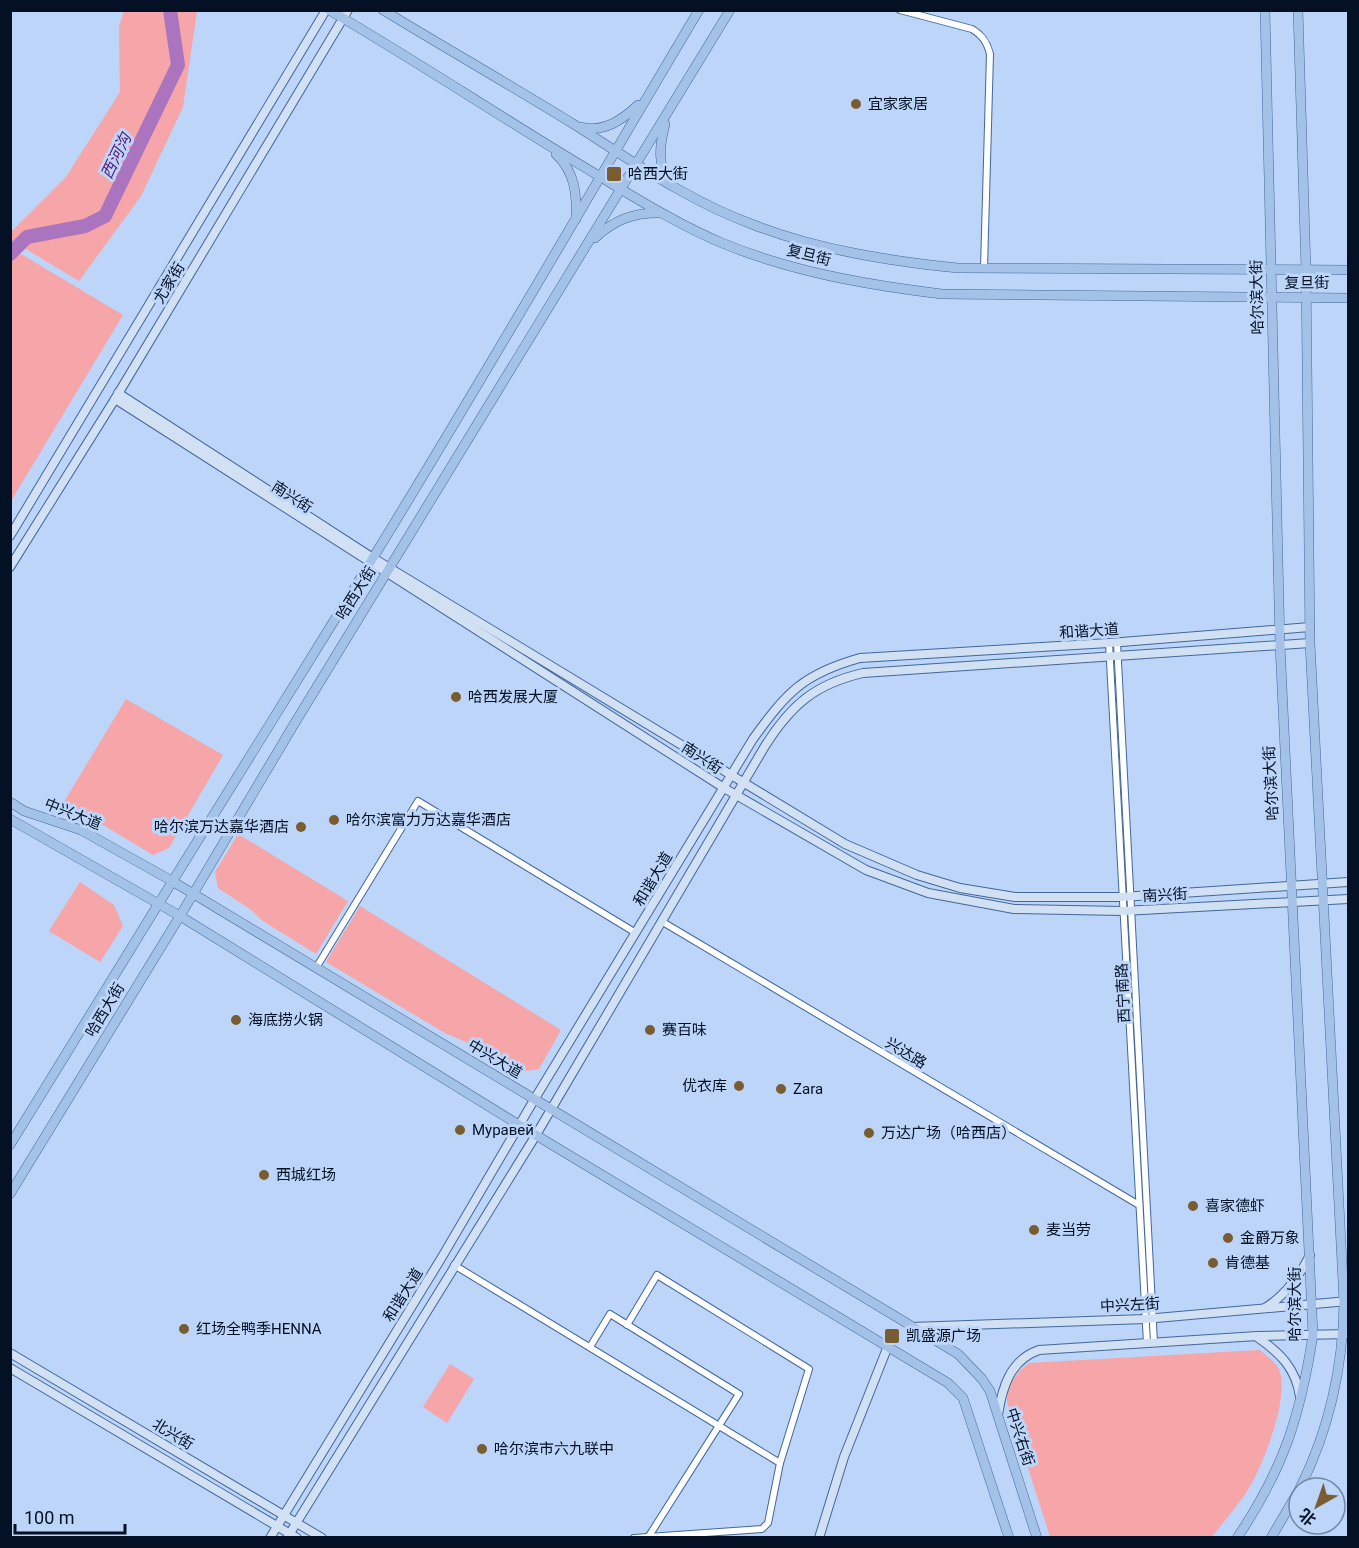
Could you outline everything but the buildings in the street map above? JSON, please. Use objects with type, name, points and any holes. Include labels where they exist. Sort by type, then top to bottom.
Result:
[{"type":"main road","name":"复旦街","points":[[327,10],[346,15],[548,146],[621,190],[722,243],[759,257],[822,274],[880,286],[942,294],[1348,298]]},
{"type":"main road","name":"尤家街","points":[[10,536],[327,10]]},
{"type":"main road","name":"复旦街","points":[[383,10],[677,188],[754,225],[860,255],[914,264],[984,268],[1348,270]]},
{"type":"main road","name":"哈西大街","points":[[10,1145],[157,904],[372,560],[602,177],[699,10]]},
{"type":"main road","name":"哈西大街","points":[[10,1194],[730,10]]},
{"type":"main road","name":"哈尔滨大街","points":[[1237,1538],[1266,1491],[1287,1448],[1300,1403],[1312,1335],[1279,629],[1265,10]]},
{"type":"main road","points":[[1298,10],[1306,270],[1310,643],[1346,1301],[1346,1334],[1327,1420],[1305,1476]]},
{"type":"main road","name":"尤家街","points":[[10,567],[117,396],[346,15]]},
{"type":"main road","points":[[572,123],[591,129],[604,127],[625,117],[647,98]]},
{"type":"main road","points":[[667,114],[661,140],[661,166],[666,177],[677,188]]},
{"type":"main road","points":[[548,146],[561,159],[575,183],[576,220]]},
{"type":"main road","points":[[585,249],[611,224],[621,219],[637,214],[664,213]]},
{"type":"main road","name":"南兴街","points":[[117,396],[724,788],[866,870],[928,893],[1014,909],[1127,911],[1348,899]]},
{"type":"main road","name":"南兴街","points":[[388,570],[744,781],[845,844],[917,875],[960,888],[1015,897],[1126,897],[1348,882]]},
{"type":"main road","name":"和谐大道","points":[[270,1538],[732,774],[753,740],[785,697],[806,680],[833,666],[860,658],[1113,643],[1310,627]]},
{"type":"main road","name":"和谐大道","points":[[291,1536],[296,1521],[536,1135],[775,729],[805,697],[835,680],[863,673],[1310,643]]},
{"type":"main road","name":"中兴大道","points":[[10,802],[24,811],[88,834],[172,881],[958,1354]]},
{"type":"main road","name":"中兴大道","points":[[10,819],[180,916],[519,1125],[948,1383],[963,1398],[1009,1538]]},
{"type":"main road","points":[[1263,1310],[1284,1294],[1296,1279],[1310,1254]]},
{"type":"main road","name":"中兴左街","points":[[912,1327],[1149,1318],[1263,1310],[1346,1301]]},
{"type":"main road","points":[[998,1416],[1004,1385],[1008,1377],[1030,1353],[1039,1350],[1257,1336],[1346,1334]]},
{"type":"main road","points":[[1257,1336],[1278,1353],[1291,1368],[1299,1386],[1300,1403]]},
{"type":"main road","points":[[819,1538],[847,1448],[888,1346]]},
{"type":"main road","name":"北兴街","points":[[10,1353],[322,1538]]},
{"type":"main road","name":"中兴右街","points":[[958,1354],[990,1391],[1037,1538]]},
{"type":"main road","name":"北兴街","points":[[10,1368],[291,1536]]},
{"type":"main road","points":[[1271,1538],[1287,1511]]},
{"type":"street","points":[[900,10],[972,28],[980,34],[988,47],[990,54],[984,268]]},
{"type":"street","name":"西宁南路","points":[[1113,643],[1150,1343]]},
{"type":"street","points":[[316,968],[418,801],[636,933]]},
{"type":"street","name":"西宁南路","points":[[1127,911],[1139,1205],[1149,1318]]},
{"type":"street","name":"兴达路","points":[[661,921],[1139,1205]]},
{"type":"street","points":[[454,1265],[780,1463]]},
{"type":"street","points":[[627,1325],[657,1275],[809,1369],[780,1463],[768,1523],[762,1529],[634,1538]]},
{"type":"street","points":[[590,1347],[610,1314],[739,1394],[649,1536]]},
{"type":"shaded area","points":[[124,11],[197,11],[183,107],[141,196],[79,281],[11,240],[11,232],[66,177],[120,92],[119,27]]},
{"type":"shaded area","points":[[11,248],[123,315],[11,501]]},
{"type":"shaded area","points":[[126,699],[223,755],[169,848],[153,855],[105,826],[58,812]]},
{"type":"shaded area","points":[[238,834],[348,901],[316,954],[263,921],[250,909],[218,888],[215,872]]},
{"type":"shaded area","points":[[80,882],[114,905],[123,926],[100,962],[49,931]]},
{"type":"shaded area","points":[[360,906],[561,1030],[539,1069],[520,1072],[473,1045],[445,1033],[326,962]]},
{"type":"shaded area","points":[[1260,1350],[1277,1366],[1281,1377],[1279,1411],[1260,1467],[1246,1493],[1212,1537],[1050,1537],[1007,1401],[1010,1384],[1024,1367],[1029,1363]]},
{"type":"shaded area","points":[[450,1364],[474,1379],[447,1423],[423,1407]]},
{"type":"waterway","name":"西河沟","points":[[10,254],[27,237],[85,226],[105,216],[178,65],[170,10]]},
{"type":"place","name":"宜家家居","points":[[856,104]]},
{"type":"place","name":"哈西大街","points":[[614,174]]},
{"type":"place","name":"哈西发展大厦","points":[[456,697]]},
{"type":"place","name":"哈尔滨富力万达嘉华酒店","points":[[334,820]]},
{"type":"place","name":"哈尔滨万达嘉华酒店","points":[[301,827]]},
{"type":"place","name":"海底捞火锅","points":[[236,1020]]},
{"type":"place","name":"赛百味","points":[[650,1030]]},
{"type":"place","name":"优衣库","points":[[739,1086]]},
{"type":"place","name":"Zara","points":[[781,1089]]},
{"type":"place","name":"Муравей","points":[[460,1130]]},
{"type":"place","name":"万达广场（哈西店）","points":[[869,1133]]},
{"type":"place","name":"西城红场","points":[[264,1175]]},
{"type":"place","name":"喜家德虾","points":[[1193,1206]]},
{"type":"place","name":"麦当劳","points":[[1034,1230]]},
{"type":"place","name":"金爵万象","points":[[1228,1238]]},
{"type":"place","name":"肯德基","points":[[1213,1263]]},
{"type":"place","name":"红场全鸭季HENNA","points":[[184,1329]]},
{"type":"place","name":"凯盛源广场","points":[[892,1336]]},
{"type":"place","name":"哈尔滨市六九联中","points":[[482,1449]]}]
